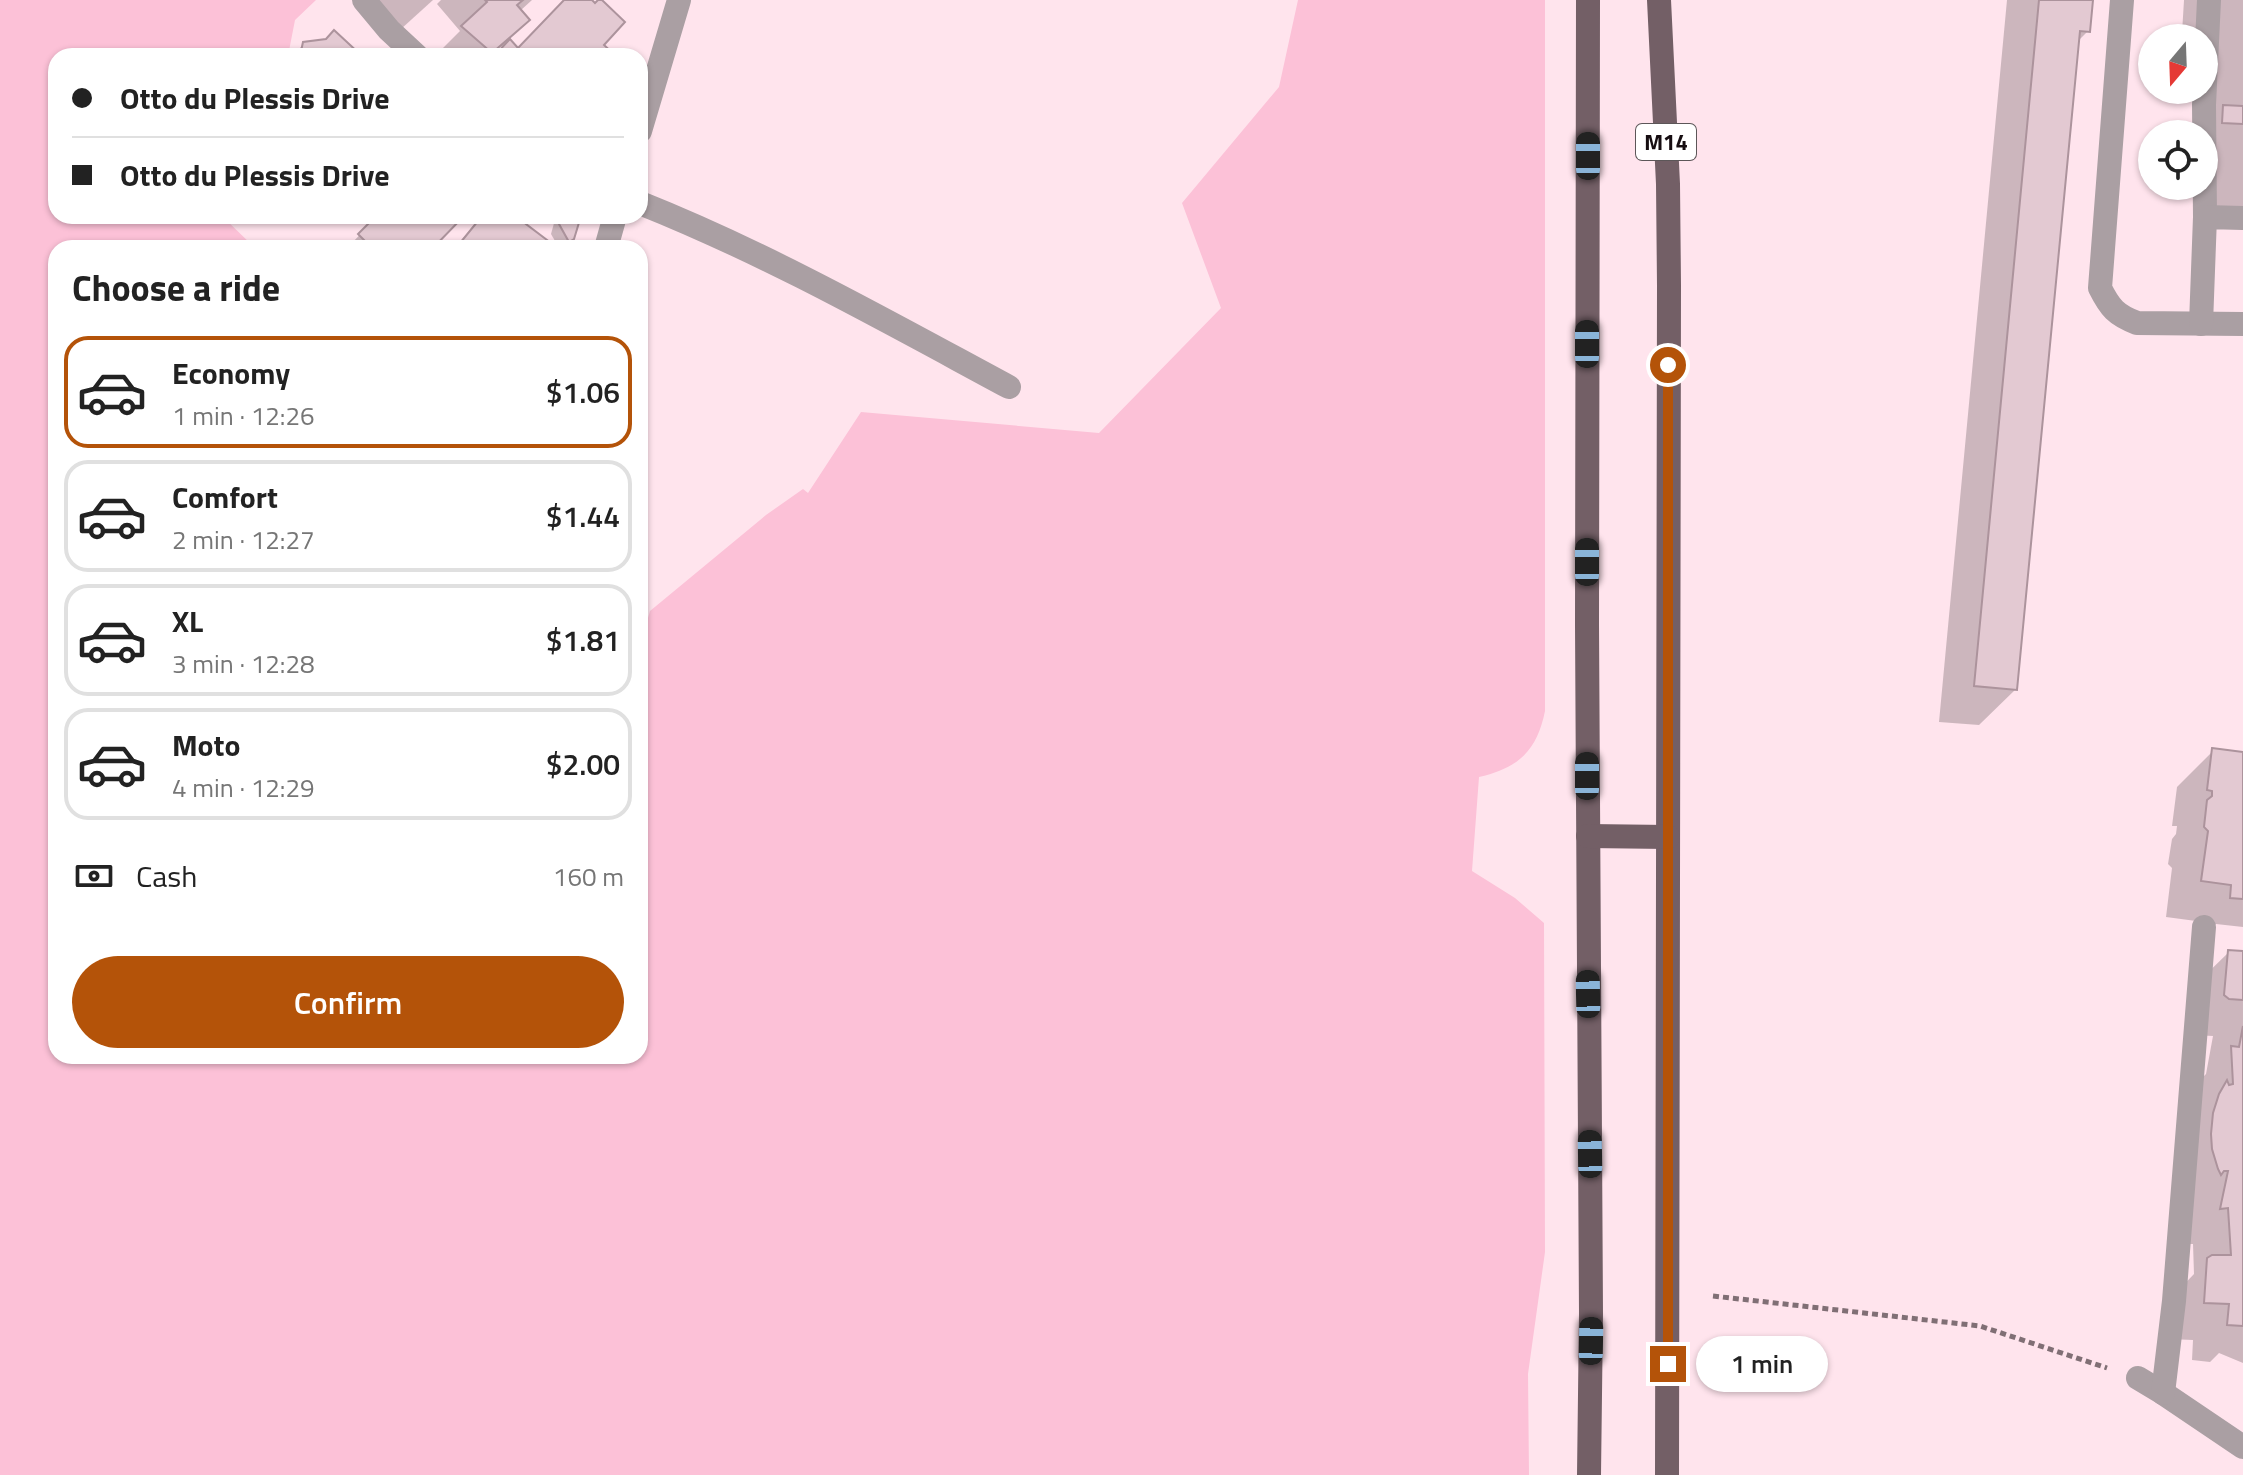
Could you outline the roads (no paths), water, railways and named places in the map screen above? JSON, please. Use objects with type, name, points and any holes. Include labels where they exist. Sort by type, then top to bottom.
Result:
[{"type":"main road","points":[[1588,0],[1589,1475]]},
{"type":"main road","name":"M14","points":[[1659,0],[1668,199],[1667,1475]]},
{"type":"main road","points":[[1588,836],[1668,837]]},
{"type":"street","points":[[364,0],[408,48]]},
{"type":"street","points":[[648,104],[679,0]]},
{"type":"street","points":[[2122,0],[2100,288],[2109,306],[2122,317],[2137,323],[2243,324]]},
{"type":"street","points":[[2201,324],[2205,217],[2204,105],[2209,0]]},
{"type":"street","points":[[648,206],[786,267],[1009,387]]},
{"type":"street","points":[[2205,217],[2243,218]]},
{"type":"street","points":[[2163,1393],[2175,1285],[2204,927]]},
{"type":"street","points":[[2138,1378],[2243,1447]]}]
